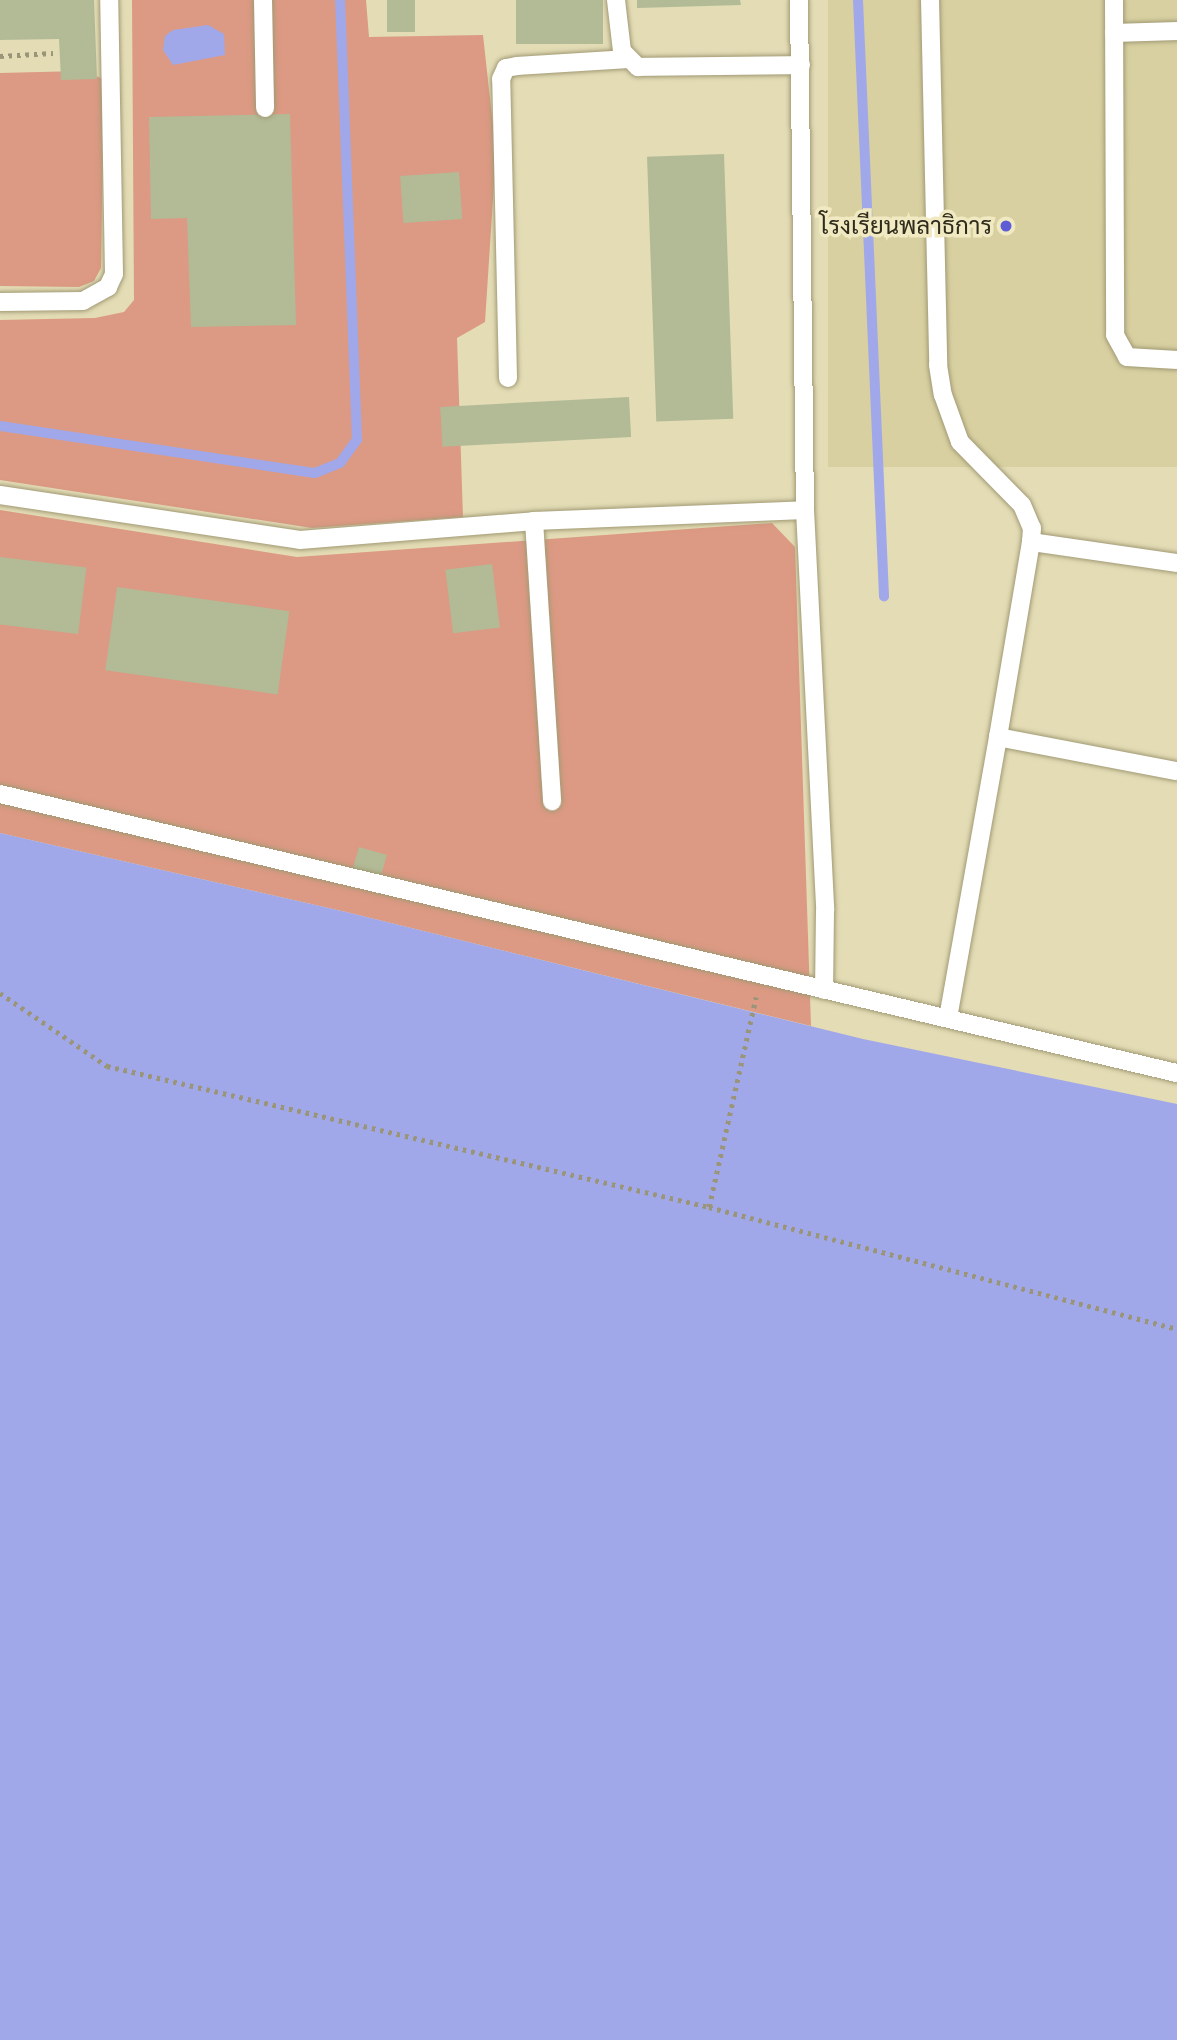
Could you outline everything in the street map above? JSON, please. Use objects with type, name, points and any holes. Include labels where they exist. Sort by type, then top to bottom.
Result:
[{"type":"lane","points":[[0,302],[83,301],[108,287],[114,274],[109,0],[116,0]]},
{"type":"lane","points":[[263,0],[265,108]]},
{"type":"lane","points":[[616,0],[618,37],[628,59],[638,67],[801,65]]},
{"type":"lane","points":[[799,0],[805,510],[825,911],[824,990]]},
{"type":"lane","points":[[930,0],[938,365],[943,396],[960,442],[1022,505],[1032,528],[948,1018]]},
{"type":"lane","points":[[1114,0],[1115,335],[1127,357],[1177,360]]},
{"type":"lane","points":[[1114,33],[1177,31]]},
{"type":"lane","points":[[508,379],[500,79],[506,68],[517,66],[628,59]]},
{"type":"lane","points":[[0,495],[300,540],[534,521],[805,510]]},
{"type":"lane","points":[[534,521],[552,800]]},
{"type":"lane","points":[[1031,541],[1177,563]]},
{"type":"lane","points":[[998,737],[1177,771]]},
{"type":"lane","points":[[0,794],[1177,1073]]},
{"type":"path","points":[[0,56],[53,53]]},
{"type":"path","points":[[709,1207],[764,976]]},
{"type":"path","points":[[0,993],[107,1066],[709,1207],[1177,1329]]},
{"type":"shaded area","points":[[132,0],[366,0],[369,37],[483,35],[496,153],[485,322],[457,338],[463,517],[312,528],[0,480],[0,320],[95,318],[124,312],[134,300]]},
{"type":"shaded area","name":"โรงเรียนพลาธิการ","points":[[828,0],[1177,0],[1177,467],[828,467]]},
{"type":"shaded area","points":[[81,71],[104,79],[101,268],[94,281],[79,287],[0,286],[0,73]]},
{"type":"shaded area","points":[[0,510],[297,557],[772,523],[795,547],[811,1026],[346,912],[0,833]]},
{"type":"water","points":[[208,25],[224,34],[225,55],[173,65],[163,50],[165,36],[173,30]]},
{"type":"water","points":[[0,833],[346,912],[863,1039],[1177,1104],[1177,2040],[0,2040]]},
{"type":"building","points":[[0,0],[94,0],[97,79],[61,80],[59,39],[0,40]]},
{"type":"building","points":[[387,0],[415,0],[415,32],[387,32]]},
{"type":"building","points":[[516,0],[603,0],[603,44],[516,44]]},
{"type":"building","points":[[637,0],[740,0],[741,5],[637,8]]},
{"type":"building","points":[[290,114],[296,325],[191,327],[187,218],[151,219],[149,117]]},
{"type":"building","points":[[724,154],[733,419],[656,422],[647,157]]},
{"type":"building","points":[[459,172],[462,219],[403,223],[400,176]]},
{"type":"building","points":[[629,397],[631,437],[442,447],[440,407]]},
{"type":"building","points":[[0,557],[86,568],[78,634],[0,625]]},
{"type":"building","points":[[492,564],[500,628],[453,633],[445,570]]},
{"type":"building","points":[[117,587],[289,611],[278,694],[105,670]]},
{"type":"building","points":[[359,847],[387,855],[381,877],[353,869]]},
{"type":"waterway","points":[[0,426],[315,473],[340,463],[357,440],[340,0]]},
{"type":"waterway","points":[[858,0],[884,596]]},
{"type":"place","name":"โรงเรียนพลาธิการ","points":[[1006,226]]}]
